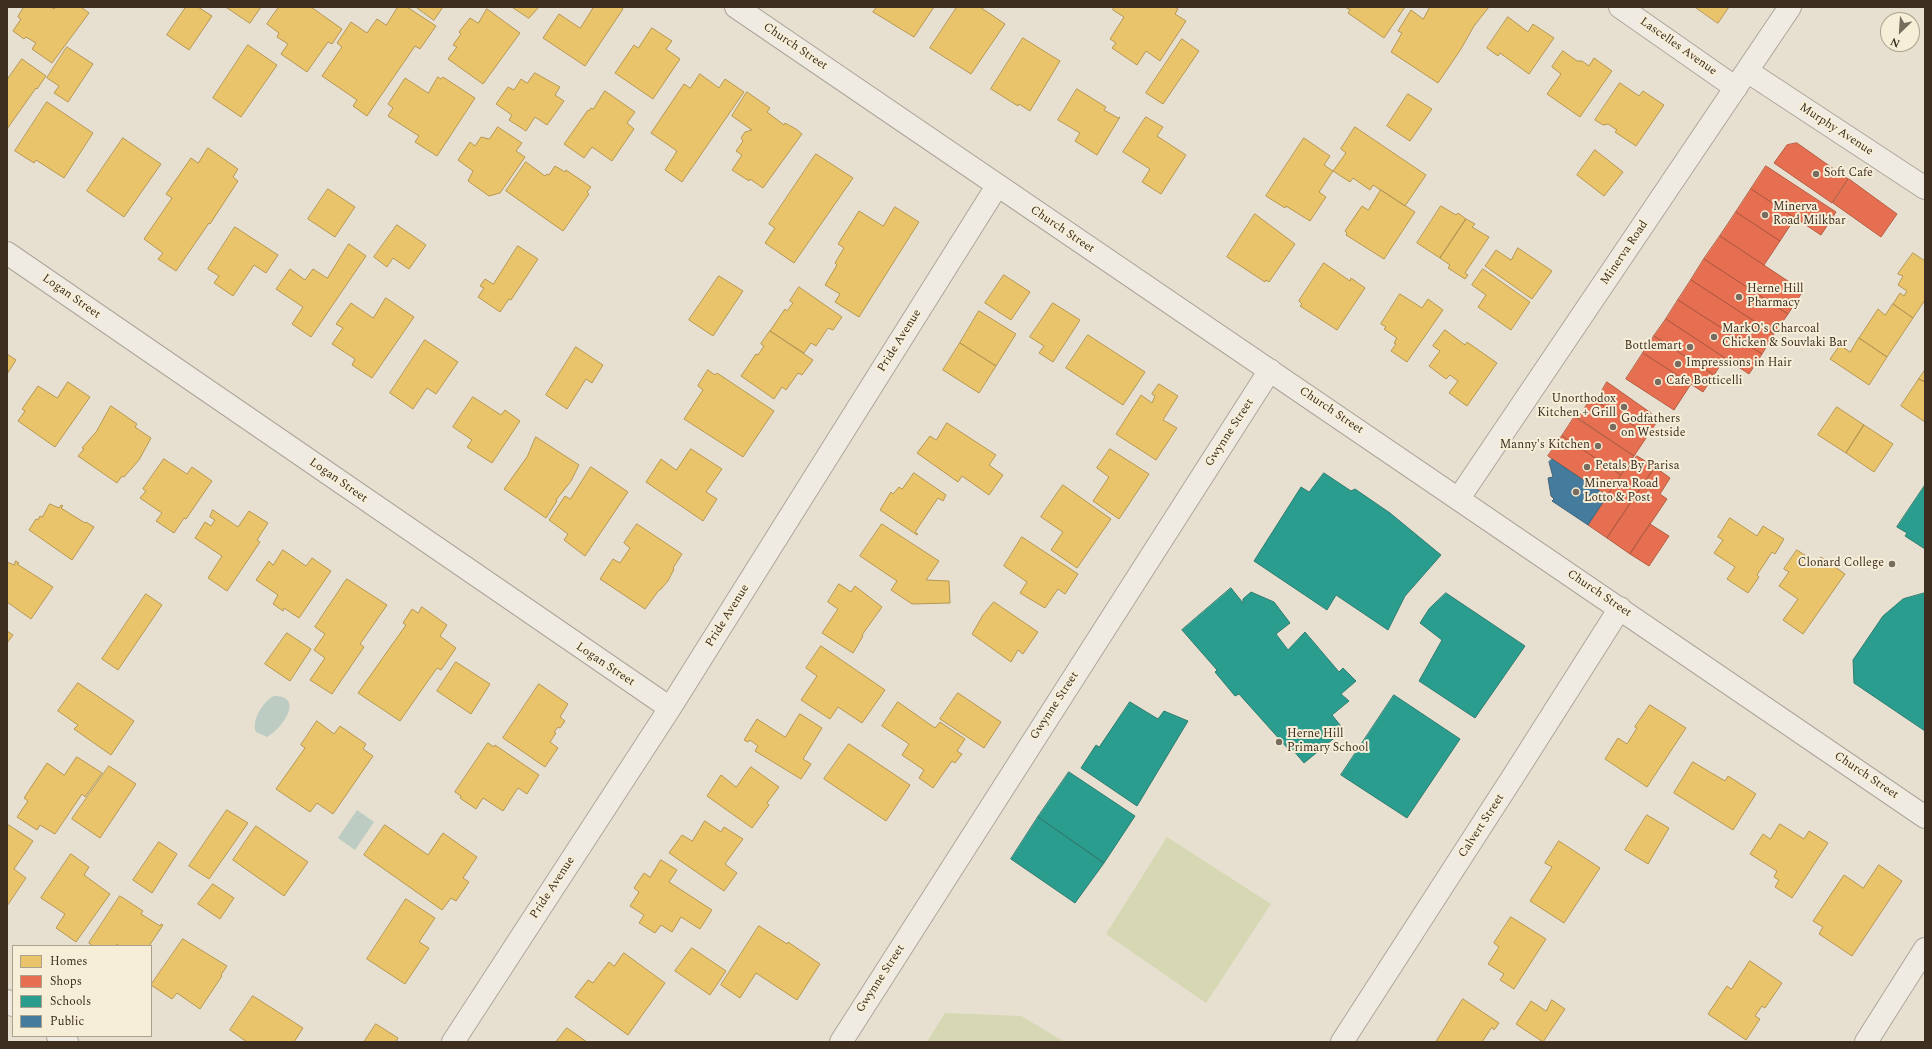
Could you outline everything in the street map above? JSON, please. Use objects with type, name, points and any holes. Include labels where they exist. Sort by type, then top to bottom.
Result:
[{"type":"street","name":"Church Street","points":[[736,7],[997,186],[1460,498],[1925,817]]},
{"type":"street","name":"Lascelles Avenue","points":[[1620,7],[1742,80]]},
{"type":"street","name":"Minerva Road","points":[[1460,498],[1790,7]]},
{"type":"street","name":"Murphy Avenue","points":[[1742,80],[1925,188]]},
{"type":"street","name":"Pride Avenue","points":[[453,1042],[670,708],[997,186]]},
{"type":"street","name":"Logan Street","points":[[7,253],[670,708]]},
{"type":"street","name":"Gwynne Street","points":[[841,1042],[1270,370]]},
{"type":"street","name":"Calvert Street","points":[[1342,1042],[1620,608]]},
{"type":"street","points":[[1866,1042],[1925,949]]},
{"type":"green space","points":[[1167,837],[1271,904],[1206,1003],[1106,934]]},
{"type":"green space","points":[[945,1013],[1021,1016],[1065,1042],[927,1042]]},
{"type":"shaded area","points":[[274,696],[283,697],[288,701],[290,707],[284,721],[267,737],[256,732],[255,722],[262,707]]},
{"type":"shaded area","points":[[357,810],[374,822],[355,850],[338,838]]},
{"type":"building: Homes","points":[[24,7],[51,7],[54,9],[56,7],[81,7],[89,13],[52,63],[32,49],[36,43],[26,37],[24,39],[13,31],[21,19],[18,17]]},
{"type":"building: Homes","points":[[186,7],[198,7],[212,16],[189,50],[167,35]]},
{"type":"building: Homes","points":[[226,7],[261,7],[250,23]]},
{"type":"building: Homes","points":[[279,7],[311,7],[342,29],[332,44],[328,42],[307,72],[281,54],[288,44],[277,37],[279,33],[267,24]]},
{"type":"building: Homes","points":[[398,7],[407,7],[436,26],[420,49],[415,46],[367,116],[353,106],[357,100],[322,76],[342,47],[337,43],[351,22],[367,33],[377,19],[386,25]]},
{"type":"building: Homes","points":[[416,7],[443,7],[434,20]]},
{"type":"building: Homes","points":[[512,7],[539,7],[529,18]]},
{"type":"building: Homes","points":[[594,7],[621,7],[623,9],[585,66],[543,38],[559,14],[580,28]]},
{"type":"building: Homes","points":[[877,7],[934,7],[914,37],[873,12]]},
{"type":"building: Homes","points":[[957,7],[980,7],[1005,24],[971,74],[930,48]]},
{"type":"building: Homes","points":[[1114,7],[1175,7],[1178,9],[1175,14],[1186,21],[1160,61],[1146,51],[1137,65],[1112,48],[1116,43],[1110,39],[1124,17],[1113,10]]},
{"type":"building: Homes","points":[[1345,7],[1405,7],[1384,38],[1348,13],[1350,10]]},
{"type":"building: Homes","points":[[1430,7],[1489,7],[1474,26],[1461,49],[1438,83],[1391,52],[1402,33],[1398,31],[1411,10],[1423,19]]},
{"type":"building: Homes","points":[[1695,7],[1729,7],[1718,23]]},
{"type":"building: Homes","points":[[487,9],[520,33],[483,84],[448,59],[457,47],[453,45],[461,34],[459,32],[470,18],[478,23]]},
{"type":"building: Homes","points":[[1508,17],[1528,32],[1533,24],[1554,38],[1529,74],[1500,53],[1498,56],[1487,48]]},
{"type":"building: Homes","points":[[652,28],[672,41],[666,49],[680,59],[653,99],[615,73],[634,45],[638,48]]},
{"type":"building: Homes","points":[[1023,38],[1060,61],[1030,111],[1019,104],[1018,106],[991,89]]},
{"type":"building: Homes","points":[[1182,39],[1199,51],[1163,104],[1146,93]]},
{"type":"building: Homes","points":[[248,45],[277,65],[241,117],[213,98]]},
{"type":"building: Homes","points":[[67,47],[93,64],[68,102],[54,93],[59,86],[47,78]]},
{"type":"building: Homes","points":[[1563,51],[1577,61],[1582,61],[1589,66],[1594,58],[1612,71],[1580,117],[1547,94],[1561,74],[1552,67]]},
{"type":"building: Homes","points":[[22,59],[46,76],[7,129],[7,80]]},
{"type":"building: Homes","points":[[535,73],[560,87],[555,95],[564,101],[547,125],[535,117],[526,131],[509,120],[512,115],[496,104],[508,87],[514,90],[521,79],[527,83]]},
{"type":"building: Homes","points":[[700,74],[719,88],[725,79],[744,92],[682,182],[665,170],[677,151],[651,133],[684,84],[690,88]]},
{"type":"building: Homes","points":[[438,77],[441,79],[443,77],[475,98],[437,156],[415,142],[419,136],[388,116],[393,108],[388,104],[405,78],[428,93]]},
{"type":"building: Homes","points":[[1620,83],[1639,96],[1643,91],[1664,105],[1636,146],[1615,132],[1617,130],[1608,124],[1603,125],[1595,120]]},
{"type":"building: Homes","points":[[1077,89],[1106,107],[1104,110],[1118,118],[1120,117],[1097,155],[1075,141],[1080,133],[1058,120]]},
{"type":"building: Homes","points":[[605,91],[635,112],[627,123],[634,129],[612,161],[592,147],[584,158],[564,144],[588,110],[589,111],[591,108],[593,109]]},
{"type":"building: Homes","points":[[747,92],[770,108],[767,112],[784,125],[785,123],[802,134],[763,188],[750,179],[749,181],[732,170],[742,155],[736,151],[743,141],[741,138],[745,132],[752,130],[732,116]]},
{"type":"building: Homes","points":[[1408,94],[1432,109],[1410,141],[1387,126]]},
{"type":"building: Homes","points":[[47,102],[93,133],[64,178],[36,160],[34,163],[15,151]]},
{"type":"building: Homes","points":[[1146,117],[1163,127],[1157,136],[1186,155],[1161,194],[1142,182],[1150,169],[1123,152]]},
{"type":"building: Homes","points":[[498,127],[522,143],[516,151],[525,157],[500,193],[489,196],[468,181],[473,171],[458,160],[470,142],[475,146],[481,137],[489,139]]},
{"type":"building: Homes","points":[[1355,127],[1426,175],[1405,206],[1373,185],[1370,190],[1353,178],[1350,182],[1333,171],[1346,153],[1341,149]]},
{"type":"building: Homes","points":[[123,138],[161,164],[124,217],[87,191]]},
{"type":"building: Homes","points":[[1304,138],[1330,156],[1324,165],[1333,171],[1319,192],[1326,197],[1310,221],[1266,196]]},
{"type":"building: Homes","points":[[208,148],[238,169],[233,177],[238,181],[210,224],[209,223],[176,271],[158,259],[163,253],[144,239],[172,198],[166,194],[191,158],[198,163]]},
{"type":"building: Homes","points":[[1595,150],[1623,172],[1604,196],[1577,175]]},
{"type":"building: Homes","points":[[816,154],[853,178],[794,263],[765,243],[775,228],[769,224]]},
{"type":"building: Homes","points":[[526,162],[545,176],[547,174],[549,175],[555,166],[565,172],[566,170],[591,187],[587,192],[589,194],[563,231],[506,191]]},
{"type":"building: Homes","points":[[328,189],[355,207],[335,237],[308,219]]},
{"type":"building: Homes","points":[[1381,190],[1415,212],[1384,259],[1346,235],[1347,233],[1345,231],[1362,206],[1368,210]]},
{"type":"building: Homes","points":[[1441,206],[1456,215],[1458,213],[1466,219],[1440,258],[1417,243]]},
{"type":"building: Homes","points":[[895,207],[919,222],[859,317],[835,302],[840,294],[825,285],[837,265],[835,263],[844,248],[838,244],[859,211],[883,226]]},
{"type":"building: Homes","points":[[1255,214],[1295,244],[1269,282],[1266,280],[1265,282],[1227,257]]},
{"type":"building: Homes","points":[[1466,219],[1475,224],[1472,227],[1489,237],[1465,273],[1468,275],[1465,279],[1448,268],[1450,265],[1440,258]]},
{"type":"building: Homes","points":[[397,225],[426,245],[409,269],[393,258],[387,267],[374,257]]},
{"type":"building: Homes","points":[[235,227],[278,255],[266,273],[254,265],[233,296],[214,283],[219,276],[208,269]]},
{"type":"building: Homes","points":[[349,244],[366,256],[311,337],[292,324],[303,307],[276,289],[290,269],[305,280],[313,269],[327,278]]},
{"type":"building: Homes","points":[[518,246],[538,259],[511,300],[509,299],[500,312],[478,297],[484,288],[480,286],[485,279],[493,284]]},
{"type":"building: Homes","points":[[1518,248],[1552,271],[1532,299],[1485,266],[1496,250],[1511,260]]},
{"type":"building: Homes","points":[[1913,253],[1925,261],[1925,300],[1913,318],[1893,304],[1900,293],[1904,296],[1907,291],[1898,285],[1903,276],[1898,274]]},
{"type":"building: Homes","points":[[1324,263],[1350,281],[1351,278],[1365,288],[1337,330],[1300,306],[1302,304],[1299,301]]},
{"type":"building: Homes","points":[[1483,269],[1530,302],[1511,330],[1478,307],[1486,295],[1472,285]]},
{"type":"building: Homes","points":[[1004,275],[1030,292],[1011,320],[985,303]]},
{"type":"building: Homes","points":[[719,276],[743,291],[713,336],[689,320]]},
{"type":"building: Homes","points":[[799,287],[842,317],[833,330],[828,328],[816,346],[811,343],[804,353],[770,331],[785,309],[787,311],[793,303],[790,301]]},
{"type":"building: Homes","points":[[1400,294],[1422,308],[1428,299],[1443,310],[1407,362],[1391,351],[1396,344],[1394,343],[1397,338],[1384,329],[1386,327],[1381,324]]},
{"type":"building: Homes","points":[[386,298],[414,317],[372,378],[352,365],[355,359],[332,344],[343,328],[336,324],[351,303],[373,318]]},
{"type":"building: Homes","points":[[1053,303],[1080,320],[1053,362],[1039,353],[1044,346],[1030,337]]},
{"type":"building: Homes","points":[[1893,304],[1913,318],[1887,357],[1859,338],[1878,309],[1885,315]]},
{"type":"building: Homes","points":[[979,311],[1016,334],[996,366],[960,343]]},
{"type":"building: Homes","points":[[1445,330],[1465,345],[1467,342],[1497,363],[1467,406],[1449,393],[1458,381],[1450,375],[1446,379],[1429,366],[1440,351],[1433,346]]},
{"type":"building: Homes","points":[[770,331],[813,360],[802,375],[798,373],[786,390],[782,387],[774,399],[741,376],[756,354],[758,355],[764,346],[761,344]]},
{"type":"building: Homes","points":[[1088,335],[1145,372],[1123,405],[1066,368]]},
{"type":"building: Homes","points":[[1859,338],[1887,357],[1869,385],[1830,359],[1840,345],[1850,352]]},
{"type":"building: Homes","points":[[425,340],[458,362],[436,394],[427,388],[413,409],[390,393]]},
{"type":"building: Homes","points":[[960,343],[996,366],[979,393],[943,370]]},
{"type":"building: Homes","points":[[576,347],[603,365],[592,383],[586,379],[567,409],[546,395]]},
{"type":"building: Homes","points":[[7,354],[16,360],[7,374]]},
{"type":"building: Homes","points":[[708,370],[715,375],[717,373],[774,411],[743,457],[684,419],[703,390],[698,386]]},
{"type":"building: Homes","points":[[1925,370],[1925,382],[1919,379]]},
{"type":"building: Homes","points":[[1919,379],[1925,382],[1925,422],[1901,406]]},
{"type":"building: Homes","points":[[68,382],[90,397],[55,447],[18,421],[25,411],[22,409],[38,386],[57,398]]},
{"type":"building: Homes","points":[[1159,384],[1178,396],[1163,420],[1177,428],[1156,460],[1116,434],[1141,395],[1152,403],[1155,396],[1152,394]]},
{"type":"building: Homes","points":[[473,397],[501,415],[505,410],[520,421],[492,463],[467,447],[472,440],[453,427]]},
{"type":"building: Homes","points":[[111,406],[137,424],[135,427],[151,438],[139,460],[124,477],[122,476],[117,483],[78,456],[84,449],[82,448],[96,432]]},
{"type":"building: Homes","points":[[1837,407],[1864,425],[1846,453],[1818,435]]},
{"type":"building: Homes","points":[[947,423],[996,455],[989,465],[1003,475],[989,495],[962,476],[958,482],[917,453],[930,436],[936,440]]},
{"type":"building: Homes","points":[[1864,425],[1893,444],[1874,472],[1846,453]]},
{"type":"building: Homes","points":[[536,437],[579,465],[571,481],[556,500],[557,501],[546,518],[504,489],[527,457]]},
{"type":"building: Homes","points":[[691,449],[722,469],[706,492],[717,499],[703,521],[646,482],[661,459],[676,470]]},
{"type":"building: Homes","points":[[1110,449],[1149,474],[1119,519],[1093,501],[1109,477],[1097,468]]},
{"type":"building: Homes","points":[[164,459],[187,474],[192,467],[212,481],[186,519],[184,518],[174,533],[156,521],[162,513],[140,498],[146,491],[143,489]]},
{"type":"building: Homes","points":[[591,467],[628,492],[585,556],[564,540],[568,534],[549,520],[565,496],[570,499]]},
{"type":"building: Homes","points":[[914,473],[946,495],[943,501],[938,498],[915,532],[918,534],[917,535],[880,510],[891,492],[893,494],[899,487],[902,489]]},
{"type":"building: Homes","points":[[1063,485],[1111,519],[1077,568],[1051,550],[1063,532],[1041,517]]},
{"type":"building: Homes","points":[[50,504],[59,508],[61,505],[63,506],[61,508],[94,527],[72,560],[29,530],[36,519],[38,520],[40,516],[42,517]]},
{"type":"building: Homes","points":[[213,510],[238,527],[249,511],[268,523],[257,540],[260,542],[227,591],[208,578],[222,556],[195,538],[205,522],[211,526],[215,520],[210,517]]},
{"type":"building: Homes","points":[[1730,518],[1757,536],[1763,526],[1784,539],[1775,554],[1772,552],[1757,575],[1759,577],[1748,593],[1727,579],[1735,567],[1714,553],[1723,540],[1718,537]]},
{"type":"building: Homes","points":[[637,524],[682,554],[673,568],[674,569],[668,581],[659,590],[645,609],[600,579],[613,559],[620,563],[630,548],[624,543]]},
{"type":"building: Homes","points":[[882,524],[939,561],[926,580],[949,581],[950,603],[912,604],[891,590],[897,581],[860,556]]},
{"type":"building: Homes","points":[[1022,537],[1078,574],[1065,594],[1058,589],[1045,608],[1020,593],[1027,582],[1004,566]]},
{"type":"building: Homes","points":[[283,550],[306,566],[312,558],[331,571],[299,618],[284,608],[283,611],[273,604],[278,595],[256,580],[269,561],[273,565]]},
{"type":"building: Homes","points":[[1797,550],[1817,563],[1821,557],[1845,574],[1803,634],[1783,620],[1798,599],[1779,586],[1789,572],[1784,569]]},
{"type":"building: Homes","points":[[16,561],[19,563],[17,564],[53,587],[31,619],[7,602],[7,562],[14,565]]},
{"type":"building: Homes","points":[[347,579],[387,605],[360,644],[364,647],[332,694],[310,680],[325,658],[314,650],[325,634],[315,627]]},
{"type":"building: Homes","points":[[839,584],[851,592],[855,586],[882,607],[862,635],[863,636],[853,653],[822,633],[838,609],[828,602]]},
{"type":"building: Homes","points":[[146,594],[162,605],[118,670],[102,659]]},
{"type":"building: Homes","points":[[994,602],[1038,632],[1023,654],[1018,650],[1011,662],[972,634],[983,615]]},
{"type":"building: Homes","points":[[422,607],[447,625],[440,636],[456,648],[441,670],[437,668],[400,721],[358,693],[406,625],[403,623],[412,609],[418,613]]},
{"type":"building: Homes","points":[[7,631],[13,635],[7,643]]},
{"type":"building: Homes","points":[[287,633],[311,649],[290,681],[265,664]]},
{"type":"building: Homes","points":[[821,646],[885,690],[862,723],[838,707],[830,719],[801,700],[817,676],[806,668]]},
{"type":"building: Homes","points":[[456,662],[490,684],[471,714],[437,691]]},
{"type":"building: Homes","points":[[78,683],[134,721],[111,755],[74,729],[78,725],[58,711]]},
{"type":"building: Homes","points":[[539,684],[568,704],[560,717],[565,721],[560,728],[558,727],[554,732],[556,733],[550,742],[558,748],[545,767],[503,738]]},
{"type":"building: Homes","points":[[958,693],[1001,722],[984,748],[940,719]]},
{"type":"building: Homes","points":[[898,702],[935,728],[940,722],[965,739],[957,751],[962,754],[955,763],[952,761],[933,788],[919,778],[924,770],[902,755],[909,744],[882,726]]},
{"type":"building: Homes","points":[[1650,705],[1686,728],[1647,787],[1605,759],[1618,738],[1627,744],[1637,728],[1635,727]]},
{"type":"building: Homes","points":[[800,714],[822,728],[803,759],[811,764],[801,779],[755,751],[758,746],[750,740],[748,742],[744,740],[757,719],[785,737]]},
{"type":"building: Homes","points":[[317,721],[334,734],[340,726],[366,744],[363,749],[373,756],[333,814],[317,803],[310,812],[276,789],[305,748],[301,745]]},
{"type":"building: Homes","points":[[488,743],[494,747],[495,745],[539,775],[527,794],[518,788],[503,811],[483,798],[476,809],[460,798],[461,796],[455,792]]},
{"type":"building: Homes","points":[[849,744],[910,785],[886,821],[824,779]]},
{"type":"building: Homes","points":[[77,757],[102,773],[85,797],[82,794],[55,834],[40,825],[37,830],[17,817],[28,801],[24,798],[47,763],[64,775]]},
{"type":"building: Homes","points":[[1693,762],[1725,781],[1728,776],[1756,794],[1733,830],[1674,793]]},
{"type":"building: Homes","points":[[109,766],[136,784],[100,838],[72,819]]},
{"type":"building: Homes","points":[[751,767],[779,787],[767,803],[769,805],[752,828],[707,796],[721,775],[736,787]]},
{"type":"building: Homes","points":[[227,810],[248,823],[209,879],[189,866]]},
{"type":"building: Homes","points":[[1647,815],[1669,828],[1648,864],[1625,850]]},
{"type":"building: Homes","points":[[705,821],[721,832],[724,827],[743,839],[725,864],[737,873],[724,891],[669,853],[682,835],[692,841]]},
{"type":"building: Homes","points":[[7,824],[33,841],[14,869],[26,878],[7,906]]},
{"type":"building: Homes","points":[[1780,824],[1804,839],[1809,831],[1828,843],[1792,898],[1775,887],[1779,880],[1774,877],[1777,871],[1750,854],[1763,834],[1770,839]]},
{"type":"building: Homes","points":[[385,825],[428,855],[443,833],[477,857],[463,878],[469,882],[456,901],[451,898],[442,910],[364,855]]},
{"type":"building: Homes","points":[[256,826],[308,862],[284,896],[233,860]]},
{"type":"building: Homes","points":[[1559,841],[1600,868],[1564,923],[1530,901],[1552,867],[1545,863]]},
{"type":"building: Homes","points":[[159,842],[177,854],[152,893],[133,880]]},
{"type":"building: Homes","points":[[71,854],[89,867],[84,875],[110,894],[76,942],[56,928],[65,914],[41,898]]},
{"type":"building: Homes","points":[[661,860],[677,870],[669,882],[712,910],[700,929],[681,917],[672,932],[661,925],[655,933],[639,923],[644,915],[630,906],[639,892],[634,888],[644,873],[650,877]]},
{"type":"building: Homes","points":[[1879,865],[1902,881],[1852,956],[1819,934],[1823,927],[1813,921],[1844,875],[1863,888]]},
{"type":"building: Homes","points":[[213,884],[234,898],[220,919],[198,904]]},
{"type":"building: Homes","points":[[120,896],[143,911],[141,914],[160,926],[161,924],[163,925],[150,945],[92,945],[89,943]]},
{"type":"building: Homes","points":[[406,899],[435,918],[419,942],[429,948],[405,984],[367,959]]},
{"type":"building: Homes","points":[[1511,917],[1546,939],[1514,989],[1500,980],[1504,974],[1488,964],[1499,947],[1494,943]]},
{"type":"building: Homes","points":[[759,926],[787,944],[788,942],[820,964],[797,1000],[756,973],[740,998],[721,985]]},
{"type":"building: Homes","points":[[183,939],[227,966],[200,1009],[177,993],[172,999],[152,986]]},
{"type":"building: Homes","points":[[692,948],[726,971],[710,995],[675,971]]},
{"type":"building: Homes","points":[[624,953],[665,983],[628,1035],[575,997],[588,980],[593,983],[609,962],[614,966]]},
{"type":"building: Homes","points":[[1750,961],[1782,983],[1765,1008],[1762,1006],[1755,1016],[1760,1019],[1746,1040],[1708,1014],[1727,986],[1731,989]]},
{"type":"building: Homes","points":[[253,996],[303,1028],[294,1042],[247,1042],[230,1030]]},
{"type":"building: Homes","points":[[1463,999],[1499,1023],[1494,1030],[1492,1027],[1482,1042],[1436,1042]]},
{"type":"building: Homes","points":[[1552,1000],[1565,1009],[1543,1042],[1516,1024],[1531,1001],[1546,1011]]},
{"type":"building: Homes","points":[[376,1024],[398,1038],[396,1042],[364,1042]]},
{"type":"building: Homes","points":[[567,1028],[587,1042],[556,1042]]},
{"type":"building: Shops","name":"Soft Cafe","points":[[1797,143],[1848,179],[1832,203],[1774,163],[1787,145]]},
{"type":"building: Shops","points":[[1766,166],[1836,212],[1821,235],[1751,189]]},
{"type":"building: Shops","points":[[1849,179],[1897,214],[1881,237],[1833,203]]},
{"type":"building: Shops","name":"Minerva Road Milkbar","points":[[1751,189],[1795,218],[1780,241],[1736,212]]},
{"type":"building: Shops","points":[[1736,212],[1780,241],[1764,265],[1720,236]]},
{"type":"building: Shops","points":[[1720,236],[1803,291],[1788,314],[1704,259]]},
{"type":"building: Shops","name":"Herne Hill Pharmacy","points":[[1704,259],[1788,314],[1774,334],[1691,280]]},
{"type":"building: Shops","points":[[1691,280],[1774,334],[1762,354],[1678,300]]},
{"type":"building: Shops","name":"MarkO's Charcoal Chicken & Souvlaki Bar","points":[[1678,300],[1762,354],[1749,374],[1666,319]]},
{"type":"building: Shops","name":"Bottlemart","points":[[1666,319],[1725,358],[1714,375],[1654,336]]},
{"type":"building: Shops","name":"Impressions in Hair","points":[[1654,336],[1714,375],[1703,392],[1643,353]]},
{"type":"building: Shops","name":"Cafe Botticelli","points":[[1643,353],[1691,384],[1674,410],[1626,379]]},
{"type":"building: Shops","name":"Unorthodox Kitchen + Grill","points":[[1607,382],[1651,413],[1651,421],[1656,423],[1648,435],[1596,401]]},
{"type":"building: Shops","name":"Godfathers on Westside","points":[[1591,398],[1648,435],[1634,456],[1578,419]]},
{"type":"building: Shops","name":"Manny's Kitchen","points":[[1575,416],[1634,456],[1621,475],[1562,436]]},
{"type":"building: Shops","name":"Petals By Parisa","points":[[1562,436],[1621,475],[1607,496],[1548,456]]},
{"type":"building: Shops","points":[[1637,456],[1655,467],[1607,538],[1588,525],[1624,470],[1626,471]]},
{"type":"building: Shops","points":[[1655,467],[1670,478],[1660,494],[1667,499],[1630,554],[1607,538]]},
{"type":"building: Shops","points":[[1650,524],[1669,536],[1649,566],[1630,554]]},
{"type":"building: Schools","points":[[1324,473],[1351,491],[1355,489],[1390,513],[1441,555],[1405,596],[1388,630],[1336,595],[1327,610],[1254,561],[1301,487],[1309,492]]},
{"type":"building: Schools","points":[[1925,485],[1925,549],[1905,536],[1907,533],[1897,527]]},
{"type":"building: Schools","points":[[1231,588],[1243,603],[1243,599],[1251,592],[1274,602],[1290,623],[1276,634],[1288,650],[1305,632],[1339,672],[1343,668],[1356,681],[1341,694],[1349,701],[1332,715],[1344,730],[1304,763],[1293,750],[1291,752],[1239,694],[1235,696],[1215,672],[1217,670],[1182,630]]},
{"type":"building: Schools","points":[[1446,593],[1525,646],[1475,718],[1419,681],[1442,640],[1420,623],[1429,609]]},
{"type":"building: Schools","points":[[1925,593],[1925,731],[1854,683],[1853,660],[1883,616],[1903,599]]},
{"type":"building: Schools","points":[[1394,695],[1460,739],[1407,818],[1341,775]]},
{"type":"building: Schools","points":[[1130,702],[1158,719],[1164,711],[1188,721],[1137,806],[1081,768],[1096,745],[1099,747]]},
{"type":"building: Schools","points":[[1069,772],[1135,816],[1104,863],[1038,817]]},
{"type":"building: Schools","points":[[1038,817],[1104,863],[1075,903],[1011,859]]},
{"type":"building: Public","name":"Minerva Road Lotto & Post","points":[[1552,459],[1607,496],[1588,525],[1552,501],[1554,499],[1551,496],[1548,478],[1553,477],[1549,462]]},
{"type":"place","name":"Soft Cafe","points":[[1816,174]]},
{"type":"place","name":"Minerva Road Milkbar","points":[[1765,215]]},
{"type":"place","name":"Herne Hill Pharmacy","points":[[1739,297]]},
{"type":"place","name":"MarkO's Charcoal Chicken & Souvlaki Bar","points":[[1714,337]]},
{"type":"place","name":"Bottlemart","points":[[1690,347]]},
{"type":"place","name":"Impressions in Hair","points":[[1678,364]]},
{"type":"place","name":"Cafe Botticelli","points":[[1658,382]]},
{"type":"place","name":"Unorthodox Kitchen + Grill","points":[[1624,407]]},
{"type":"place","name":"Godfathers on Westside","points":[[1613,427]]},
{"type":"place","name":"Manny's Kitchen","points":[[1598,446]]},
{"type":"place","name":"Petals By Parisa","points":[[1587,467]]},
{"type":"place","name":"Minerva Road Lotto & Post","points":[[1576,492]]},
{"type":"place","name":"Clonard College","points":[[1892,564]]},
{"type":"place","name":"Herne Hill Primary School","points":[[1279,742]]}]
